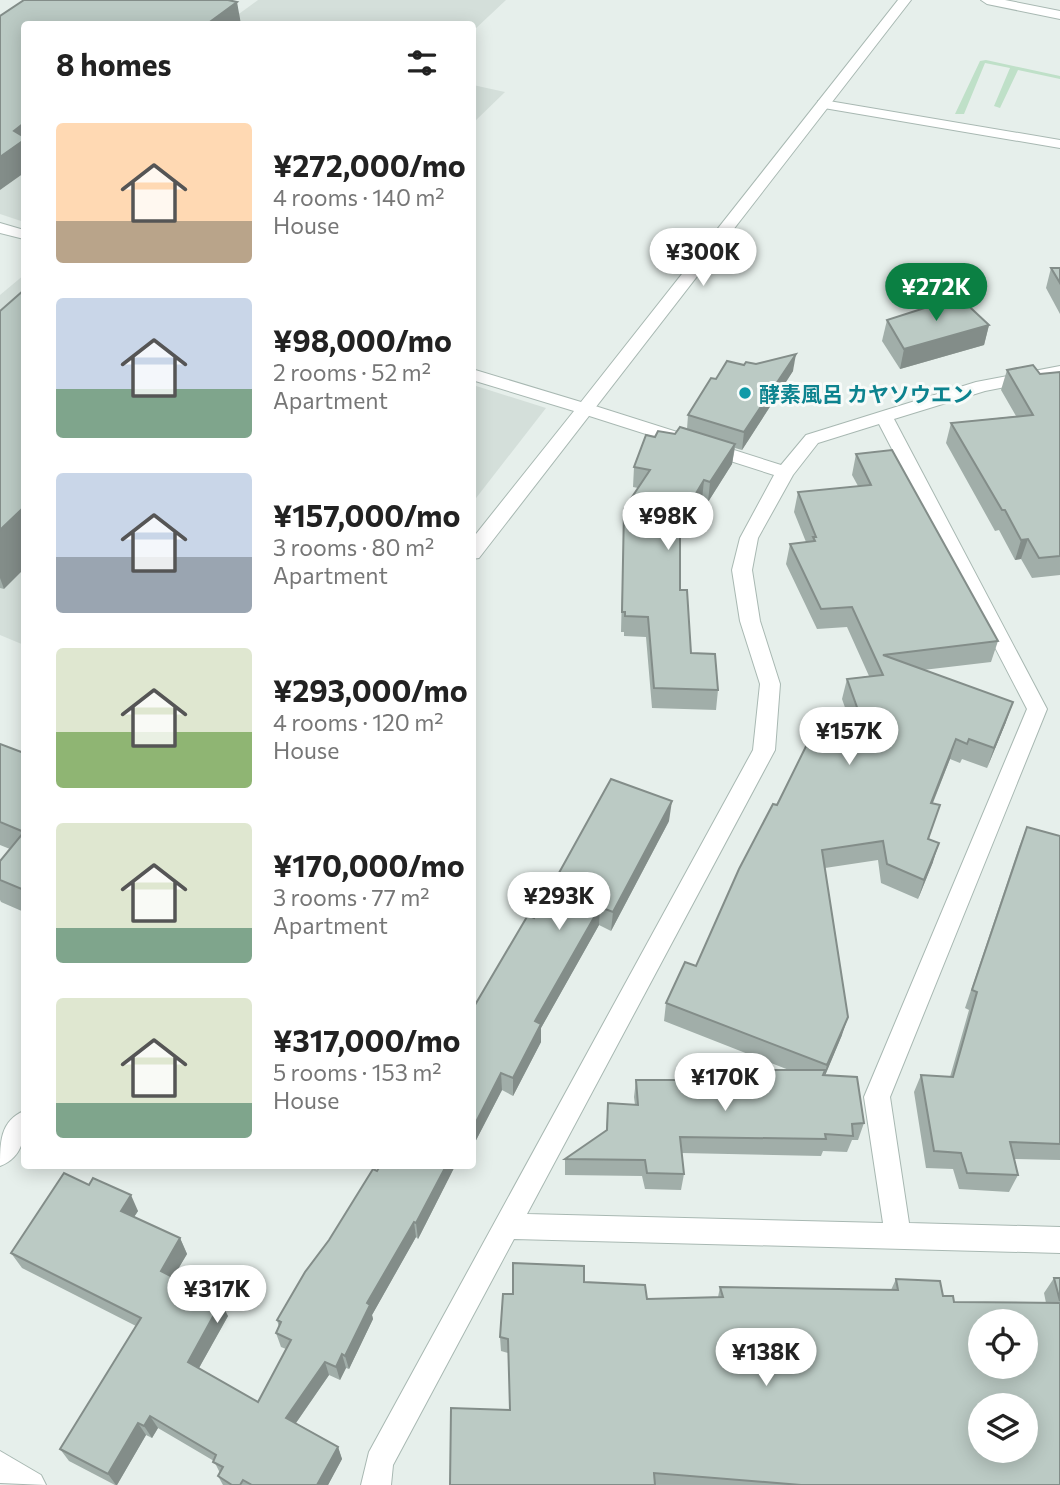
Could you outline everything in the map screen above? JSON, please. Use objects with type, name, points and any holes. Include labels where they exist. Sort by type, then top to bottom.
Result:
[{"type":"street","points":[[476,548],[905,0]]},
{"type":"street","points":[[987,0],[1060,15]]},
{"type":"street","points":[[823,104],[1060,144]]},
{"type":"street","points":[[0,228],[21,234]]},
{"type":"street","points":[[376,1485],[379,1462],[764,750],[770,684],[750,621],[742,570],[749,538],[785,472],[812,439],[982,386],[1060,370]]},
{"type":"street","points":[[476,375],[785,472]]},
{"type":"street","points":[[884,417],[1037,709],[877,1097],[898,1236]]},
{"type":"street","points":[[0,1154],[21,1127]]},
{"type":"street","points":[[508,1226],[1060,1240]]},
{"type":"street","points":[[0,1466],[31,1485]]},
{"type":"shaded area","points":[[258,0],[506,0],[476,28],[476,21],[229,21]]},
{"type":"shaded area","points":[[21,33],[21,221],[0,214],[0,48]]},
{"type":"shaded area","points":[[476,86],[505,92],[476,120]]},
{"type":"shaded area","points":[[21,278],[21,644],[0,635],[0,295]]},
{"type":"shaded area","points":[[476,386],[546,408],[476,498]]},
{"type":"green space","points":[[980,61],[1060,76],[1060,79],[1018,70],[1000,108],[994,106],[1010,68],[985,63],[964,114],[955,114]]},
{"type":"building","points":[[24,0],[237,2],[211,21],[21,21],[21,125],[14,131],[21,135],[21,142],[0,157],[0,16]]},
{"type":"building","points":[[1051,268],[1060,268],[1060,283]]},
{"type":"building","points":[[21,293],[21,510],[0,530],[0,311]]},
{"type":"building","points":[[959,297],[989,325],[904,349],[887,320]]},
{"type":"building","points":[[796,354],[744,432],[688,415],[711,378],[716,379],[727,361],[744,365],[746,362],[756,364]]},
{"type":"building","points":[[1033,365],[1040,374],[1060,372],[1060,556],[1039,558],[1028,539],[1021,540],[951,423],[1033,415],[1007,370]]},
{"type":"building","points":[[680,427],[735,444],[710,482],[704,480],[680,520],[680,590],[687,590],[691,653],[715,654],[718,690],[654,688],[648,617],[625,616],[625,612],[622,612],[624,509],[650,470],[634,467],[646,435],[655,437],[658,431],[675,434]]},
{"type":"building","points":[[892,450],[998,641],[883,655],[1013,702],[994,748],[969,739],[967,744],[956,739],[931,803],[940,805],[928,839],[939,843],[924,880],[887,864],[883,841],[822,850],[848,1017],[827,1065],[666,1003],[685,962],[696,966],[739,869],[773,804],[777,805],[818,722],[869,741],[847,679],[883,675],[852,607],[821,609],[790,544],[815,541],[813,537],[816,537],[798,492],[871,485],[856,454]]},
{"type":"building","points":[[0,744],[21,752],[21,831],[0,822]]},
{"type":"building","points":[[611,779],[672,801],[613,912],[600,907],[535,1021],[541,1024],[513,1078],[501,1073],[476,1122],[476,1003],[528,915],[534,918]]},
{"type":"building","points":[[1027,827],[1060,836],[1060,1144],[1010,1142],[1018,1175],[967,1173],[961,1153],[934,1151],[921,1075],[953,1077],[977,992],[972,990]]},
{"type":"building","points":[[21,836],[21,889],[0,880],[0,861]]},
{"type":"building","points":[[690,1070],[825,1070],[823,1075],[857,1077],[864,1123],[852,1124],[853,1136],[825,1134],[826,1139],[680,1137],[684,1174],[647,1173],[645,1160],[565,1159],[607,1130],[608,1103],[638,1105],[636,1080],[690,1080]]},
{"type":"building","points":[[373,1169],[444,1169],[416,1223],[414,1222],[367,1303],[370,1305],[345,1356],[342,1354],[336,1367],[325,1362],[286,1418],[338,1447],[317,1485],[252,1485],[243,1480],[240,1485],[232,1485],[218,1476],[223,1467],[213,1462],[216,1455],[150,1416],[144,1426],[138,1423],[108,1474],[60,1449],[141,1318],[11,1253],[64,1173],[89,1185],[93,1178],[131,1195],[121,1211],[180,1238],[161,1271],[221,1302],[188,1362],[258,1402],[291,1340],[276,1333],[281,1322],[277,1320],[305,1272],[329,1240]]},
{"type":"building","points":[[513,1263],[584,1266],[584,1282],[645,1285],[647,1299],[723,1297],[720,1287],[898,1290],[896,1279],[940,1281],[943,1296],[953,1296],[954,1302],[1060,1303],[1060,1485],[801,1485],[654,1473],[655,1485],[450,1485],[451,1408],[510,1410],[508,1339],[500,1337],[503,1294],[513,1294]]},
{"type":"building","points":[[1054,1278],[1060,1278],[1060,1301]]},
{"type":"place","name":"酵素風呂 カヤソウエン","points":[[745,393]]}]
